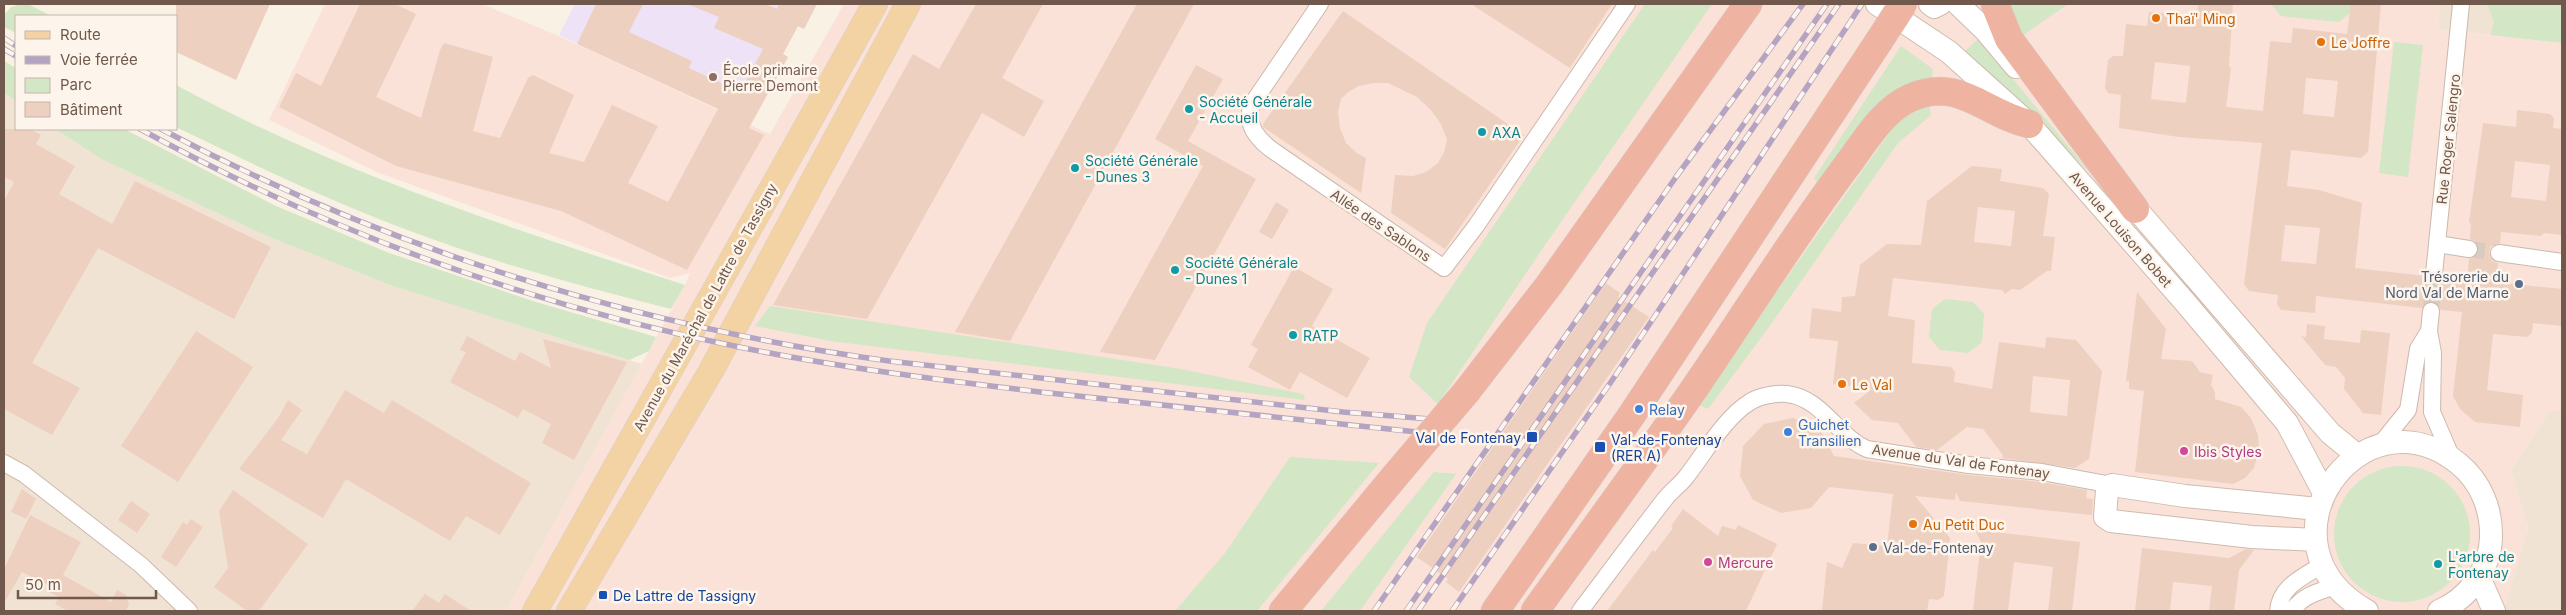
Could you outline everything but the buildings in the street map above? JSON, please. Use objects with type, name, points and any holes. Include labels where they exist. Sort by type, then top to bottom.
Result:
[{"type":"highway","points":[[1283,611],[1467,390],[1549,285],[1748,4]]},
{"type":"highway","points":[[1495,611],[1633,413],[1903,4]]},
{"type":"highway","points":[[1995,4],[2009,39],[2135,209]]},
{"type":"highway","points":[[1536,611],[1694,389],[1828,190],[1888,113],[1911,98],[1944,91],[1964,95],[2011,120],[2029,124]]},
{"type":"main road","name":"Avenue du Maréchal de Lattre de Tassigny","points":[[535,611],[875,4]]},
{"type":"main road","points":[[569,611],[711,371],[908,4]]},
{"type":"main road","name":"Avenue Louison Bobet","points":[[1877,4],[1949,52],[2029,124],[2190,308],[2287,423],[2321,501]]},
{"type":"main road","points":[[1930,4],[1934,7],[1940,4]]},
{"type":"main road","name":"Avenue Louison Bobet","points":[[1958,4],[1985,30],[2135,209],[2330,433],[2358,456]]},
{"type":"main road","points":[[2367,611],[2346,598],[2335,586],[2322,565],[2316,540],[2321,501],[2333,478],[2358,456],[2379,446],[2398,443],[2417,444],[2435,449],[2452,458],[2466,470],[2478,485],[2488,511],[2491,539],[2489,552],[2479,577],[2458,600],[2439,611]]},
{"type":"main road","points":[[2112,485],[2107,490],[2105,514],[2111,521],[2252,537],[2316,540]]},
{"type":"main road","name":"Avenue du Val de Fontenay","points":[[2112,485],[2185,496],[2321,501]]},
{"type":"main road","points":[[2479,577],[2494,611]]},
{"type":"street","name":"Allée des Sablons","points":[[1320,4],[1252,104],[1250,116],[1253,130],[1258,139],[1274,152],[1444,268],[1476,226],[1627,4]]},
{"type":"street","name":"Rue Roger Salengro","points":[[2434,274],[2461,4]]},
{"type":"street","points":[[2437,244],[2469,250]]},
{"type":"street","points":[[2499,253],[2562,262]]},
{"type":"street","points":[[2431,312],[2429,332],[2433,353],[2432,412],[2452,458]]},
{"type":"street","points":[[2379,446],[2408,410],[2418,349],[2429,332]]},
{"type":"street","name":"Avenue du Val de Fontenay","points":[[1580,611],[1667,496],[1685,479],[1733,416],[1744,406],[1758,399],[1786,394],[1800,396],[1813,404],[1854,441],[1867,449],[1960,464],[2042,472],[2112,485]]},
{"type":"street","points":[[4,464],[24,474],[141,565],[189,611]]},
{"type":"street","points":[[2278,611],[2279,603],[2287,588],[2322,565]]},
{"type":"street","points":[[2292,611],[2300,601],[2309,595],[2335,586]]},
{"type":"shaded area","points":[[325,4],[482,4],[561,37],[770,134],[844,4],[2440,4],[2438,29],[2562,43],[2562,411],[2549,411],[2511,470],[2528,528],[2503,611],[506,611],[690,273],[670,278],[379,173],[269,120]]},
{"type":"shaded area","name":"École primaire Pierre Demont","points":[[575,4],[817,4],[804,29],[798,26],[783,54],[788,57],[751,124],[559,35]]},
{"type":"shaded area","points":[[2440,4],[2562,4],[2562,43],[2438,29]]},
{"type":"shaded area","points":[[4,92],[15,101],[15,130],[57,130],[103,160],[267,236],[390,285],[642,364],[506,611],[4,611]]},
{"type":"shaded area","points":[[2549,411],[2562,411],[2562,611],[2503,611],[2528,528],[2511,470]]},
{"type":"green space","points":[[28,4],[49,15],[15,15],[15,32],[4,27],[4,15],[11,7]]},
{"type":"green space","points":[[1645,4],[1712,4],[1545,245],[1438,404],[1409,377],[1427,323]]},
{"type":"green space","points":[[2008,4],[2068,4],[2022,36]]},
{"type":"green space","points":[[2271,4],[2351,4],[2350,13],[2339,22],[2281,16]]},
{"type":"green space","points":[[2487,4],[2562,4],[2562,43],[2491,35],[2494,21]]},
{"type":"green space","points":[[1979,38],[2093,176],[2005,87],[1963,53]]},
{"type":"green space","points":[[2394,42],[2423,45],[2408,177],[2379,173]]},
{"type":"green space","points":[[1901,46],[1933,69],[1932,80],[1818,183],[1814,178]]},
{"type":"green space","points":[[4,61],[15,67],[15,101],[4,92]]},
{"type":"green space","points":[[178,86],[237,117],[363,172],[426,197],[685,285],[671,309],[521,268],[399,227],[303,187],[178,128]]},
{"type":"green space","points":[[1929,104],[1931,115],[1898,143],[1769,327],[1708,409],[1697,404],[1897,122]]},
{"type":"green space","points":[[57,130],[126,130],[276,206],[389,253],[536,302],[656,337],[649,351],[629,360],[390,285],[267,236],[103,160]]},
{"type":"green space","points":[[1945,299],[1973,302],[1984,314],[1982,342],[1968,353],[1940,350],[1929,337],[1932,309]]},
{"type":"green space","points":[[770,306],[1181,369],[1303,394],[1305,400],[831,341],[755,326]]},
{"type":"green space","points":[[1290,457],[1379,463],[1257,611],[1175,611],[1225,553]]},
{"type":"green space","points":[[2402,466],[2428,471],[2450,486],[2465,508],[2470,534],[2465,560],[2450,582],[2428,597],[2402,602],[2376,597],[2354,582],[2339,560],[2334,534],[2339,508],[2354,486],[2376,471]]},
{"type":"green space","points":[[1434,472],[1456,474],[1360,611],[1321,611]]},
{"type":"tunnel","points":[[2469,249],[2499,253]]},
{"type":"tunnel","points":[[2431,311],[2434,274]]},
{"type":"railway","points":[[1374,611],[1676,177],[1803,4]]},
{"type":"railway","points":[[1406,611],[1827,4]]},
{"type":"railway","points":[[1418,611],[1839,4]]},
{"type":"railway","points":[[1452,611],[1613,379],[1862,4]]},
{"type":"railway","points":[[4,38],[15,45]]},
{"type":"railway","points":[[4,49],[15,55]]},
{"type":"railway","points":[[142,130],[284,201],[433,261],[587,311],[665,331],[781,355],[929,378],[1040,392],[1417,432]]},
{"type":"railway","points":[[163,130],[247,172],[335,211],[424,246],[515,277],[607,304],[700,327],[794,346],[889,361],[1343,412],[1430,419]]},
{"type":"place","name":"Thaï' Ming","points":[[2156,18]]},
{"type":"place","name":"Le Joffre","points":[[2321,42]]},
{"type":"place","name":"École primaire Pierre Demont","points":[[713,77]]},
{"type":"place","name":"Société Générale - Accueil","points":[[1189,109]]},
{"type":"place","name":"AXA","points":[[1482,132]]},
{"type":"place","name":"Société Générale - Dunes 3","points":[[1075,168]]},
{"type":"place","name":"Société Générale - Dunes 1","points":[[1175,270]]},
{"type":"place","name":"Trésorerie du Nord Val de Marne","points":[[2519,284]]},
{"type":"place","name":"RATP","points":[[1293,335]]},
{"type":"place","name":"Le Val","points":[[1842,384]]},
{"type":"place","name":"Relay","points":[[1639,409]]},
{"type":"place","name":"Guichet Transilien","points":[[1788,432]]},
{"type":"place","name":"Val de Fontenay","points":[[1532,437]]},
{"type":"place","name":"Val-de-Fontenay (RER A)","points":[[1600,447]]},
{"type":"place","name":"Ibis Styles","points":[[2184,451]]},
{"type":"place","name":"Au Petit Duc","points":[[1913,524]]},
{"type":"place","name":"Val-de-Fontenay","points":[[1873,547]]},
{"type":"place","name":"Mercure","points":[[1708,562]]},
{"type":"place","name":"L'arbre de Fontenay","points":[[2438,564]]},
{"type":"place","name":"De Lattre de Tassigny","points":[[603,595]]}]
